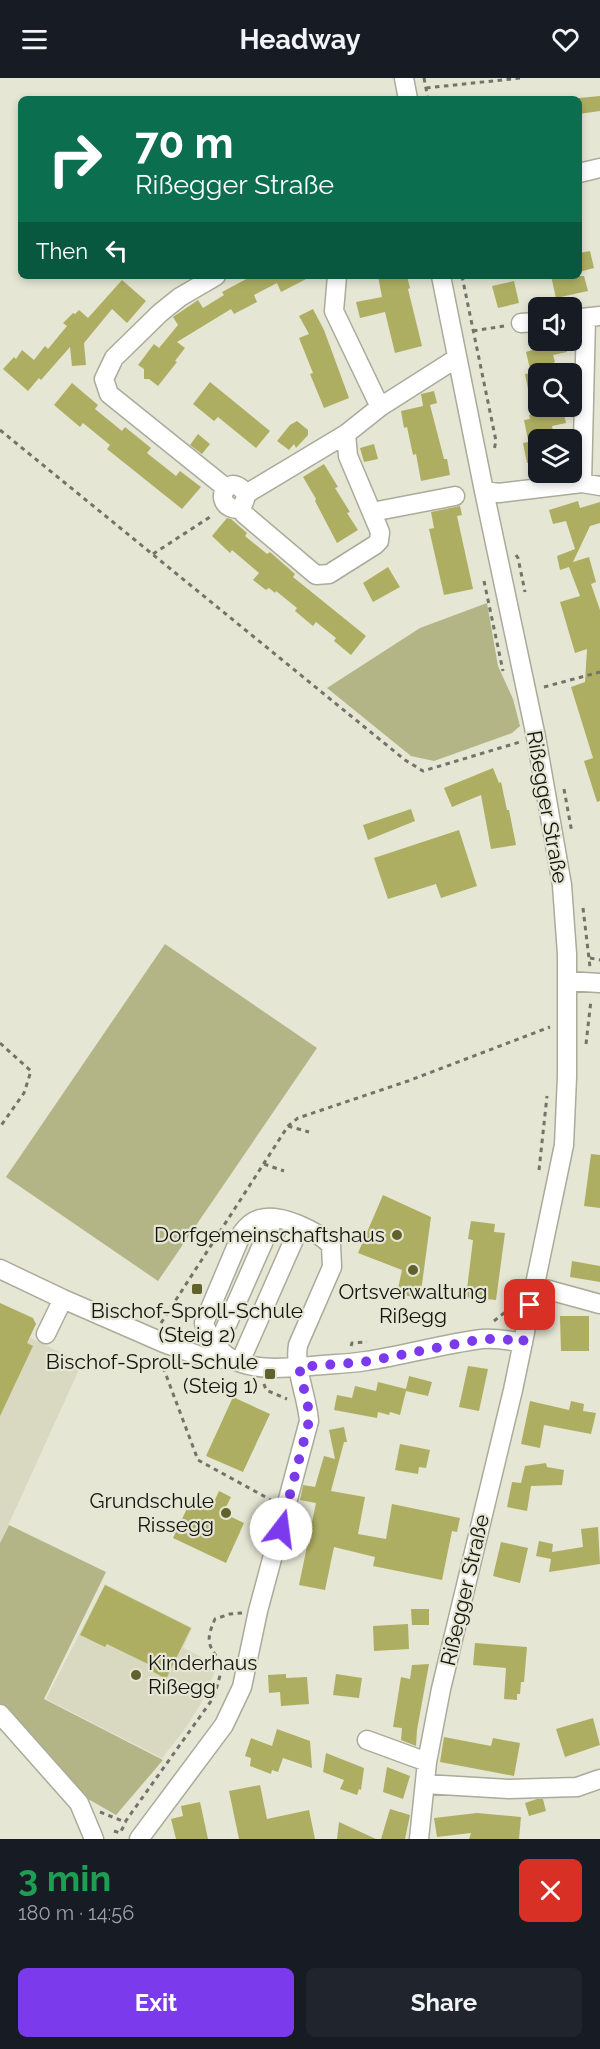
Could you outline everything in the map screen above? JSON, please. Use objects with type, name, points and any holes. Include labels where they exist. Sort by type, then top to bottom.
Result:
[{"type":"street","points":[[404,78],[407,96]]},
{"type":"street","points":[[582,172],[600,168]]},
{"type":"street","points":[[211,279],[180,297],[160,313],[114,358],[104,379],[109,394],[235,499],[244,514],[312,572],[322,576],[329,574],[379,541],[380,532],[348,456],[345,434]]},
{"type":"street","points":[[337,279],[334,311],[380,407]]},
{"type":"street","name":"Rißegger Straße","points":[[419,1839],[427,1762],[441,1689],[523,1343],[564,1145],[567,1077],[557,1028],[567,981],[562,885],[536,737],[442,279]]},
{"type":"street","points":[[582,483],[586,318]]},
{"type":"street","points":[[235,499],[345,434],[380,407],[457,358]]},
{"type":"street","points":[[484,491],[500,493],[582,483],[600,486]]},
{"type":"street","points":[[372,512],[455,496]]},
{"type":"street","points":[[567,981],[600,983]]},
{"type":"street","points":[[139,1839],[224,1725],[242,1687],[258,1611],[309,1421],[299,1367],[298,1345],[332,1267],[331,1245],[322,1236],[274,1218],[260,1219],[248,1225],[204,1323],[207,1335],[228,1355],[261,1367],[299,1367],[364,1362],[482,1339],[504,1339],[523,1343]]},
{"type":"street","points":[[0,1269],[152,1338],[206,1358],[219,1359],[228,1355],[300,1226]]},
{"type":"street","points":[[534,1286],[600,1304]]},
{"type":"street","points":[[46,1334],[63,1299]]},
{"type":"street","points":[[0,1714],[79,1803],[94,1839]]},
{"type":"street","points":[[367,1740],[427,1762]]},
{"type":"street","points":[[425,1784],[509,1789],[577,1787],[600,1779]]},
{"type":"path","points":[[424,78],[427,96]]},
{"type":"path","points":[[426,88],[522,78]]},
{"type":"path","points":[[473,331],[528,322]]},
{"type":"path","points":[[0,430],[396,754],[423,771],[536,737]]},
{"type":"path","points":[[153,554],[235,499]]},
{"type":"path","points":[[482,575],[500,665],[504,673]]},
{"type":"path","points":[[544,687],[600,672]]},
{"type":"path","points":[[590,958],[600,960]]},
{"type":"path","points":[[550,1017],[557,1028]]},
{"type":"path","points":[[549,1039],[557,1028]]},
{"type":"path","points":[[286,1508],[198,1460],[152,1338],[288,1126],[298,1118],[557,1028]]},
{"type":"path","points":[[0,1043],[31,1071],[24,1093],[0,1127]]},
{"type":"path","points":[[538,1176],[548,1092]]},
{"type":"path","points":[[288,1126],[309,1132]]},
{"type":"path","points":[[264,1164],[284,1172]]},
{"type":"path","points":[[490,1324],[509,1309],[516,1291]]},
{"type":"path","points":[[339,1364],[352,1343],[373,1341]]},
{"type":"path","points":[[261,1367],[266,1390],[308,1407]]},
{"type":"path","points":[[114,1831],[120,1833],[125,1822],[214,1697],[223,1665],[212,1651],[208,1634],[215,1619],[246,1612]]},
{"type":"path","points":[[79,1803],[125,1822]]},
{"type":"shaded area","points":[[0,1323],[82,1363],[0,1543]]},
{"type":"shaded area","name":"Kinderhaus Rißegg","points":[[105,1584],[192,1628],[183,1648],[218,1665],[200,1705],[162,1758],[46,1699]]},
{"type":"green space","points":[[487,603],[498,666],[513,699],[520,726],[512,733],[434,761],[411,756],[327,688],[420,628]]},
{"type":"green space","points":[[165,944],[317,1048],[158,1281],[6,1177]]},
{"type":"green space","points":[[9,1525],[106,1572],[44,1699],[163,1760],[116,1815],[81,1795],[0,1704],[0,1543]]},
{"type":"building","points":[[600,96],[600,111],[582,114],[582,98]]},
{"type":"building","points":[[590,251],[594,268],[582,271],[582,252]]},
{"type":"building","points":[[584,276],[588,291],[556,297],[552,279],[582,279]]},
{"type":"building","points":[[246,279],[306,279],[281,292],[277,283],[254,295],[257,302],[234,314],[231,309],[177,342],[185,348],[158,386],[149,379],[144,379],[144,369],[138,365],[154,344],[159,348],[178,325],[173,317],[198,300],[203,308],[224,295],[222,292]]},
{"type":"building","points":[[379,279],[408,279],[410,288],[408,289],[422,346],[395,353],[385,312],[360,318],[356,302],[382,297]]},
{"type":"building","points":[[122,280],[146,301],[127,323],[112,309],[84,343],[86,365],[72,366],[70,347],[41,380],[39,378],[28,391],[3,369],[14,357],[16,359],[22,350],[34,360],[45,346],[48,349],[67,326],[63,323],[73,313],[79,310],[88,318]]},
{"type":"building","points":[[514,281],[519,303],[498,308],[492,286]]},
{"type":"building","points":[[313,309],[324,330],[349,398],[324,408],[299,338],[309,334],[299,316]]},
{"type":"building","points":[[526,352],[567,352],[553,355],[555,362],[553,363],[529,363]]},
{"type":"building","points":[[525,374],[528,374],[528,389]]},
{"type":"building","points":[[210,382],[270,431],[256,448],[218,417],[214,421],[193,404]]},
{"type":"building","points":[[72,383],[98,405],[95,409],[122,431],[125,427],[151,448],[147,453],[176,476],[180,471],[201,487],[182,509],[107,449],[110,445],[83,423],[80,427],[54,405]]},
{"type":"building","points":[[434,391],[437,403],[430,405],[450,475],[421,481],[416,454],[413,455],[401,411],[423,406],[421,394]]},
{"type":"building","points":[[530,417],[565,417],[566,423],[552,426],[553,429],[528,429],[528,440],[524,420],[530,419]]},
{"type":"building","points":[[297,421],[308,430],[308,435],[296,448],[294,444],[289,450],[277,441],[290,425]]},
{"type":"building","points":[[198,434],[210,444],[202,454],[190,445]]},
{"type":"building","points":[[528,442],[528,463],[527,463],[523,443]]},
{"type":"building","points":[[374,444],[378,459],[364,462],[360,448]]},
{"type":"building","points":[[324,464],[350,512],[347,513],[358,530],[337,543],[303,477]]},
{"type":"building","points":[[578,501],[580,508],[600,502],[600,523],[590,526],[573,562],[589,557],[596,582],[591,584],[600,610],[600,801],[597,802],[584,761],[593,758],[571,687],[585,682],[587,649],[575,653],[560,602],[580,596],[569,567],[560,570],[557,556],[575,549],[566,521],[553,524],[549,510]]},
{"type":"building","points":[[460,506],[462,515],[457,516],[473,589],[444,595],[429,529],[434,528],[431,512]]},
{"type":"building","points":[[227,518],[247,533],[245,536],[267,554],[270,552],[295,574],[293,577],[366,636],[351,655],[334,641],[336,638],[316,622],[313,626],[295,611],[297,608],[276,591],[275,593],[269,588],[266,590],[253,580],[259,573],[232,550],[230,553],[212,536]]},
{"type":"building","points":[[388,567],[400,587],[373,602],[363,583]]},
{"type":"building","points":[[493,768],[499,783],[501,782],[516,845],[491,849],[481,795],[452,807],[444,788]]},
{"type":"building","points":[[411,809],[415,821],[368,840],[363,825]]},
{"type":"building","points":[[459,830],[477,886],[441,898],[436,884],[388,899],[374,858]]},
{"type":"building","points":[[591,1154],[600,1155],[600,1208],[584,1206]]},
{"type":"building","name":"Dorfgemeinschaftshaus","points":[[383,1195],[431,1217],[420,1299],[397,1293],[402,1270],[358,1253]]},
{"type":"building","points":[[471,1221],[495,1224],[494,1232],[505,1233],[496,1300],[466,1297],[473,1240],[468,1239]]},
{"type":"building","points":[[572,1261],[600,1266],[600,1282],[570,1277]]},
{"type":"building","points":[[0,1303],[33,1318],[36,1324],[27,1343],[33,1346],[0,1416]]},
{"type":"building","points":[[560,1316],[589,1316],[589,1351],[561,1351]]},
{"type":"building","points":[[468,1366],[488,1369],[479,1411],[459,1407]]},
{"type":"building","points":[[409,1376],[432,1382],[428,1396],[406,1391],[400,1415],[378,1412],[377,1418],[334,1410],[337,1395],[352,1398],[355,1386],[376,1391],[378,1382],[406,1389]]},
{"type":"building","points":[[233,1397],[270,1414],[243,1472],[206,1456]]},
{"type":"building","points":[[530,1401],[569,1410],[571,1401],[584,1404],[583,1411],[596,1413],[591,1434],[544,1425],[540,1448],[521,1444]]},
{"type":"building","points":[[344,1427],[347,1442],[344,1442],[331,1491],[365,1497],[358,1534],[386,1539],[392,1504],[460,1518],[457,1532],[452,1531],[442,1580],[373,1566],[375,1557],[334,1547],[325,1590],[299,1585],[316,1503],[300,1500],[303,1485],[315,1487],[324,1456],[335,1459],[329,1430]]},
{"type":"building","points":[[400,1444],[430,1450],[426,1468],[419,1467],[418,1474],[395,1470]]},
{"type":"building","points":[[546,1463],[547,1467],[564,1470],[562,1485],[531,1486],[527,1511],[507,1507],[512,1482],[521,1483],[525,1466]]},
{"type":"building","points":[[219,1491],[231,1497],[223,1513],[244,1523],[226,1563],[173,1538],[191,1500],[211,1508]]},
{"type":"building","points":[[598,1527],[600,1564],[549,1572],[551,1559],[536,1556],[539,1541],[553,1544],[552,1552],[583,1547],[581,1529]]},
{"type":"building","points":[[501,1542],[528,1548],[520,1583],[493,1576]]},
{"type":"building","points":[[105,1585],[191,1628],[166,1679],[150,1670],[152,1666],[107,1644],[105,1647],[80,1635]]},
{"type":"building","points":[[411,1609],[429,1609],[429,1625],[412,1625]]},
{"type":"building","points":[[408,1624],[409,1649],[374,1651],[373,1626]]},
{"type":"building","points":[[475,1643],[527,1647],[524,1682],[521,1682],[517,1700],[504,1699],[506,1668],[473,1665]]},
{"type":"building","points":[[429,1664],[416,1746],[401,1740],[402,1728],[393,1727],[401,1677],[410,1679],[412,1665]]},
{"type":"building","points":[[286,1674],[286,1678],[307,1677],[309,1704],[281,1706],[280,1692],[269,1693],[268,1675]]},
{"type":"building","points":[[336,1674],[362,1678],[359,1698],[333,1695]]},
{"type":"building","points":[[593,1718],[600,1745],[565,1757],[556,1729]]},
{"type":"building","points":[[277,1729],[310,1741],[312,1768],[283,1758],[278,1772],[272,1770],[271,1774],[250,1766],[251,1758],[245,1756],[251,1738],[272,1746]]},
{"type":"building","points":[[444,1737],[491,1746],[493,1738],[520,1743],[514,1776],[440,1762]]},
{"type":"building","points":[[326,1753],[364,1768],[361,1790],[359,1789],[357,1795],[340,1789],[344,1780],[323,1772]]},
{"type":"building","points":[[387,1767],[410,1776],[403,1799],[383,1792]]},
{"type":"building","points":[[260,1785],[267,1819],[309,1810],[315,1839],[239,1839],[229,1791]]},
{"type":"building","points":[[543,1799],[546,1811],[529,1816],[525,1803]]},
{"type":"building","points":[[200,1802],[208,1839],[176,1839],[171,1819],[183,1816],[181,1806]]},
{"type":"building","points":[[390,1809],[410,1815],[405,1839],[381,1839]]},
{"type":"building","points":[[477,1813],[521,1817],[519,1839],[469,1839],[471,1833],[437,1837],[434,1818]]},
{"type":"building","points":[[339,1822],[376,1839],[337,1839]]},
{"type":"place","name":"Dorfgemeinschaftshaus","points":[[397,1235]]},
{"type":"place","name":"Ortsverwaltung Rißegg","points":[[413,1270]]},
{"type":"place","name":"Bischof-Sproll-Schule (Steig 2)","points":[[197,1289]]},
{"type":"place","name":"Bischof-Sproll-Schule (Steig 1)","points":[[270,1374]]},
{"type":"place","name":"Grundschule Rissegg","points":[[226,1513]]},
{"type":"place","name":"Kinderhaus Rißegg","points":[[136,1675]]},
{"type":"route","points":[[281,1529],[309,1421],[299,1367],[364,1362],[482,1339],[504,1339],[523,1343],[530,1305]]}]
